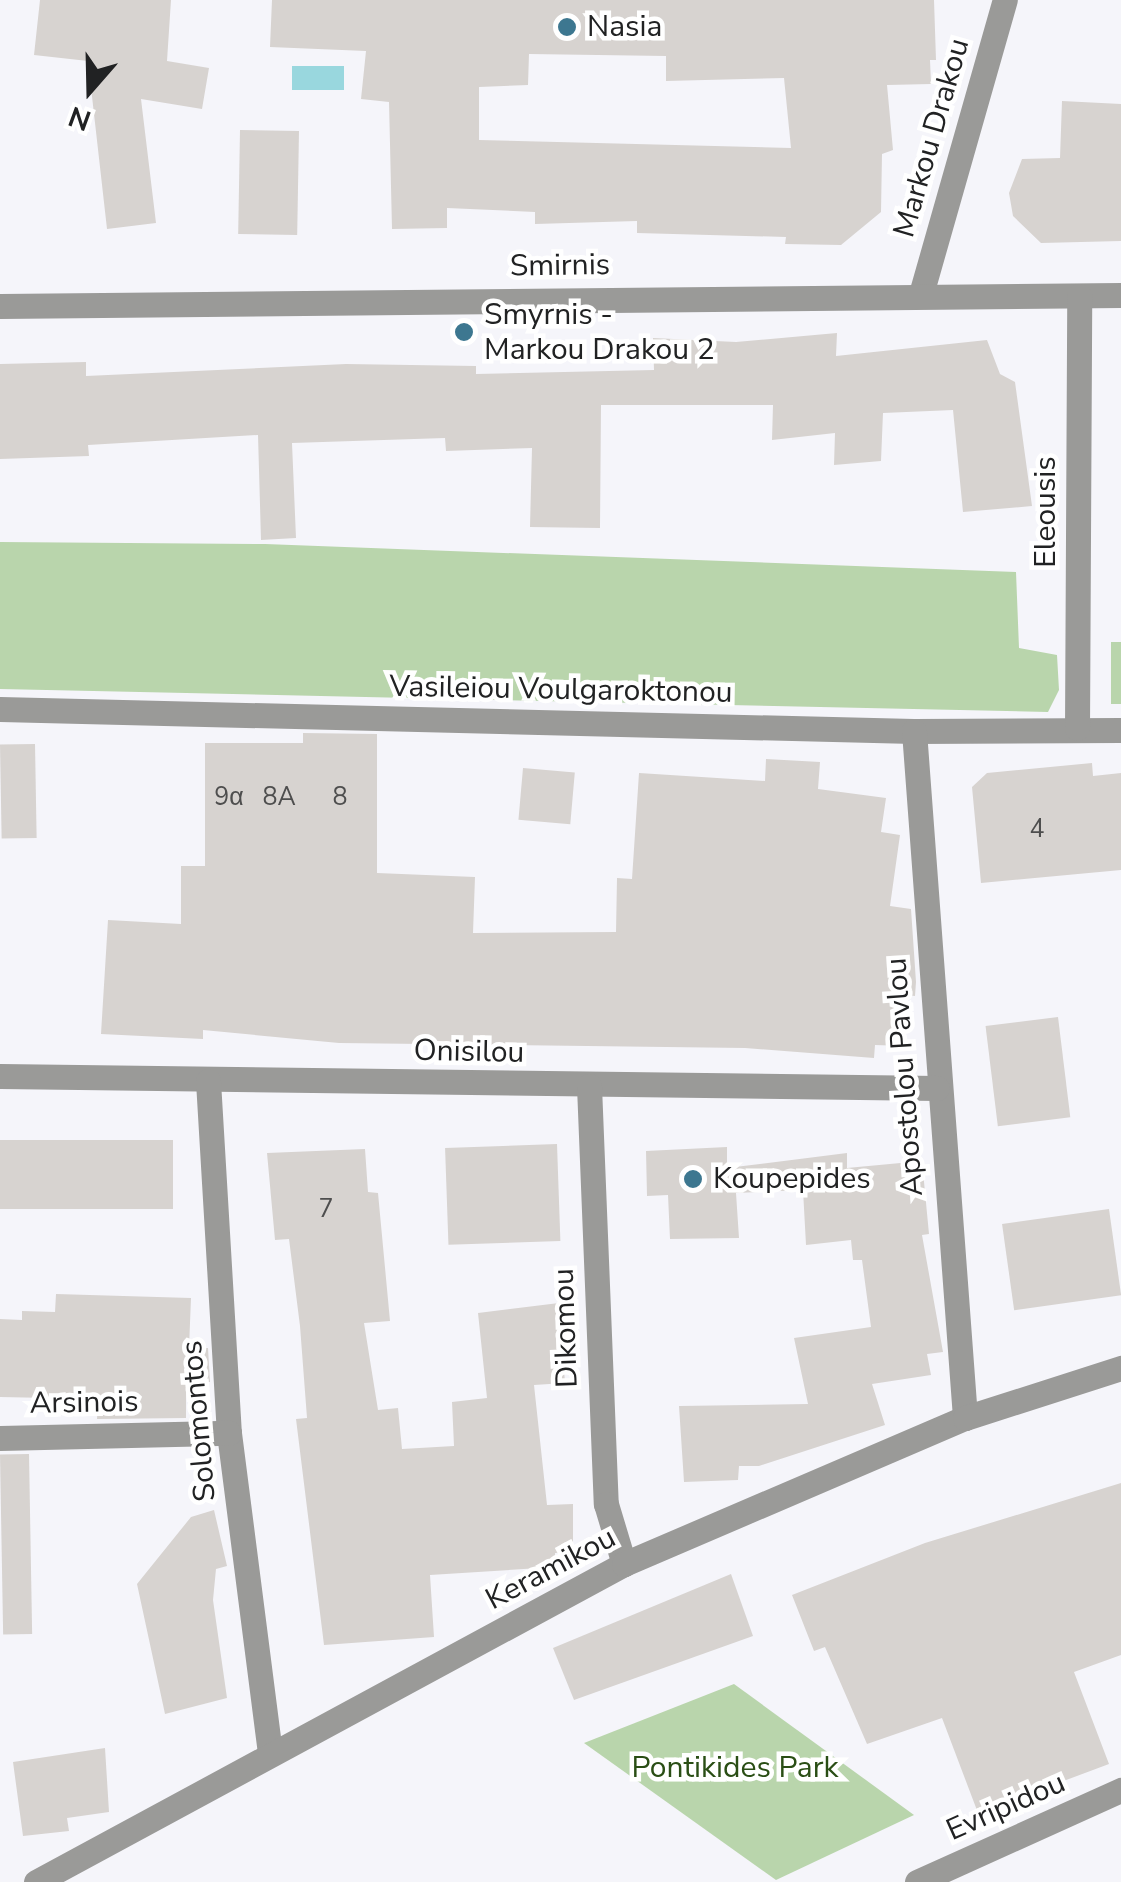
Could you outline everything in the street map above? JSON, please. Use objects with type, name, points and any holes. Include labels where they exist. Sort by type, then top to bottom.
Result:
[{"type":"street","name":"Markou Drakou","points":[[921,294],[1005,0]]},
{"type":"street","name":"Smirnis","points":[[0,306],[1121,295]]},
{"type":"street","name":"Eleousis","points":[[1077,728],[1079,296]]},
{"type":"street","name":"Vasileiou Voulgaroktonou","points":[[0,709],[914,731],[1121,730]]},
{"type":"street","name":"Apostolou Pavlou","points":[[914,731],[937,1088],[965,1418]]},
{"type":"street","name":"Onisilou","points":[[0,1076],[937,1088]]},
{"type":"street","name":"Solomontos","points":[[208,1081],[229,1433],[270,1754]]},
{"type":"street","name":"Dikomou","points":[[589,1086],[606,1504],[624,1564]]},
{"type":"street","name":"Keramikou","points":[[36,1882],[624,1564],[965,1418],[1121,1368]]},
{"type":"street","name":"Arsinois","points":[[0,1438],[229,1433]]},
{"type":"street","name":"Evripidou","points":[[917,1882],[1121,1790]]},
{"type":"green space","points":[[0,542],[265,544],[1016,572],[1019,648],[1057,655],[1059,690],[1048,712],[0,689]]},
{"type":"green space","points":[[1111,642],[1121,642],[1121,704],[1111,704]]},
{"type":"green space","name":"Pontikides Park","points":[[734,1684],[914,1815],[776,1880],[584,1743]]},
{"type":"water","points":[[292,66],[344,66],[344,90],[292,90]]},
{"type":"building","points":[[40,0],[171,0],[167,61],[209,68],[202,109],[141,99],[156,223],[107,229],[88,61],[34,55]]},
{"type":"building","points":[[272,0],[934,0],[936,60],[930,60],[931,84],[887,85],[893,150],[882,154],[881,212],[841,245],[785,244],[786,237],[637,233],[637,221],[535,224],[535,212],[447,208],[447,228],[392,229],[389,102],[361,99],[366,51],[270,47]],"holes":[[[529,54],[666,56],[666,81],[784,78],[791,148],[479,140],[479,87],[528,85]]]},
{"type":"building","points":[[1062,101],[1121,104],[1121,241],[1041,243],[1013,216],[1009,193],[1022,159],[1060,158]]},
{"type":"building","points":[[240,130],[299,131],[297,235],[238,234]]},
{"type":"building","points":[[837,333],[836,356],[987,340],[1000,374],[1015,382],[1032,506],[963,512],[953,410],[883,413],[881,461],[834,465],[835,433],[772,440],[773,405],[601,405],[600,528],[530,527],[532,448],[446,451],[445,438],[292,443],[296,538],[261,540],[258,435],[88,445],[89,456],[0,459],[0,364],[86,362],[86,376],[346,364],[476,366],[476,374],[654,370],[653,338],[736,342]]},
{"type":"building","points":[[303,733],[377,734],[377,873],[475,877],[473,933],[616,932],[617,878],[632,879],[639,773],[765,781],[766,759],[820,762],[818,789],[886,798],[881,832],[900,835],[890,906],[911,909],[916,982],[915,996],[906,995],[904,1046],[875,1045],[874,1058],[745,1048],[339,1043],[203,1030],[203,1039],[101,1034],[108,920],[181,924],[181,866],[205,866],[205,743],[303,743]]},
{"type":"building","points":[[35,744],[37,838],[2,839],[0,745]]},
{"type":"building","points":[[1092,763],[1093,776],[1121,773],[1121,870],[981,883],[972,787],[987,773]]},
{"type":"building","points":[[523,768],[575,773],[570,824],[518,820]]},
{"type":"building","points":[[1058,1017],[1070,1117],[998,1126],[986,1026]]},
{"type":"building","points":[[0,1140],[173,1140],[173,1209],[0,1209]]},
{"type":"building","points":[[557,1144],[560,1241],[448,1245],[445,1148]]},
{"type":"building","points":[[727,1147],[727,1165],[735,1167],[847,1153],[847,1168],[922,1161],[929,1234],[922,1235],[943,1352],[927,1354],[931,1375],[872,1384],[885,1425],[759,1466],[739,1466],[738,1480],[684,1482],[679,1406],[808,1404],[794,1338],[871,1327],[862,1260],[853,1260],[851,1240],[806,1245],[803,1190],[736,1193],[739,1238],[670,1239],[668,1195],[647,1196],[646,1151]]},
{"type":"building","points":[[365,1149],[368,1192],[378,1193],[390,1321],[364,1323],[378,1410],[398,1408],[402,1449],[454,1446],[452,1402],[487,1398],[478,1313],[559,1303],[565,1383],[534,1385],[547,1505],[573,1504],[573,1552],[555,1553],[555,1567],[430,1575],[434,1637],[324,1645],[296,1419],[307,1418],[300,1326],[289,1239],[275,1240],[267,1153]]},
{"type":"building","points":[[1109,1209],[1121,1295],[1014,1310],[1002,1224]]},
{"type":"building","points":[[56,1294],[191,1298],[189,1348],[208,1348],[210,1382],[186,1382],[186,1418],[97,1419],[98,1399],[0,1397],[0,1319],[22,1320],[22,1311],[55,1312]]},
{"type":"building","points":[[29,1454],[32,1634],[3,1634],[0,1455]]},
{"type":"building","points":[[1121,1483],[1121,1655],[1074,1672],[1109,1764],[978,1813],[942,1718],[867,1744],[825,1647],[814,1651],[792,1595],[925,1543]]},
{"type":"building","points":[[214,1510],[227,1566],[216,1569],[213,1600],[227,1698],[165,1714],[137,1584],[191,1517]]},
{"type":"building","points":[[731,1574],[753,1636],[574,1700],[553,1648]]},
{"type":"building","points":[[105,1748],[109,1812],[67,1818],[69,1831],[23,1836],[13,1762]]},
{"type":"place","name":"Nasia","points":[[567,27]]},
{"type":"place","name":"Smyrnis - Markou Drakou 2","points":[[464,332]]},
{"type":"place","name":"Koupepides","points":[[693,1179]]}]
